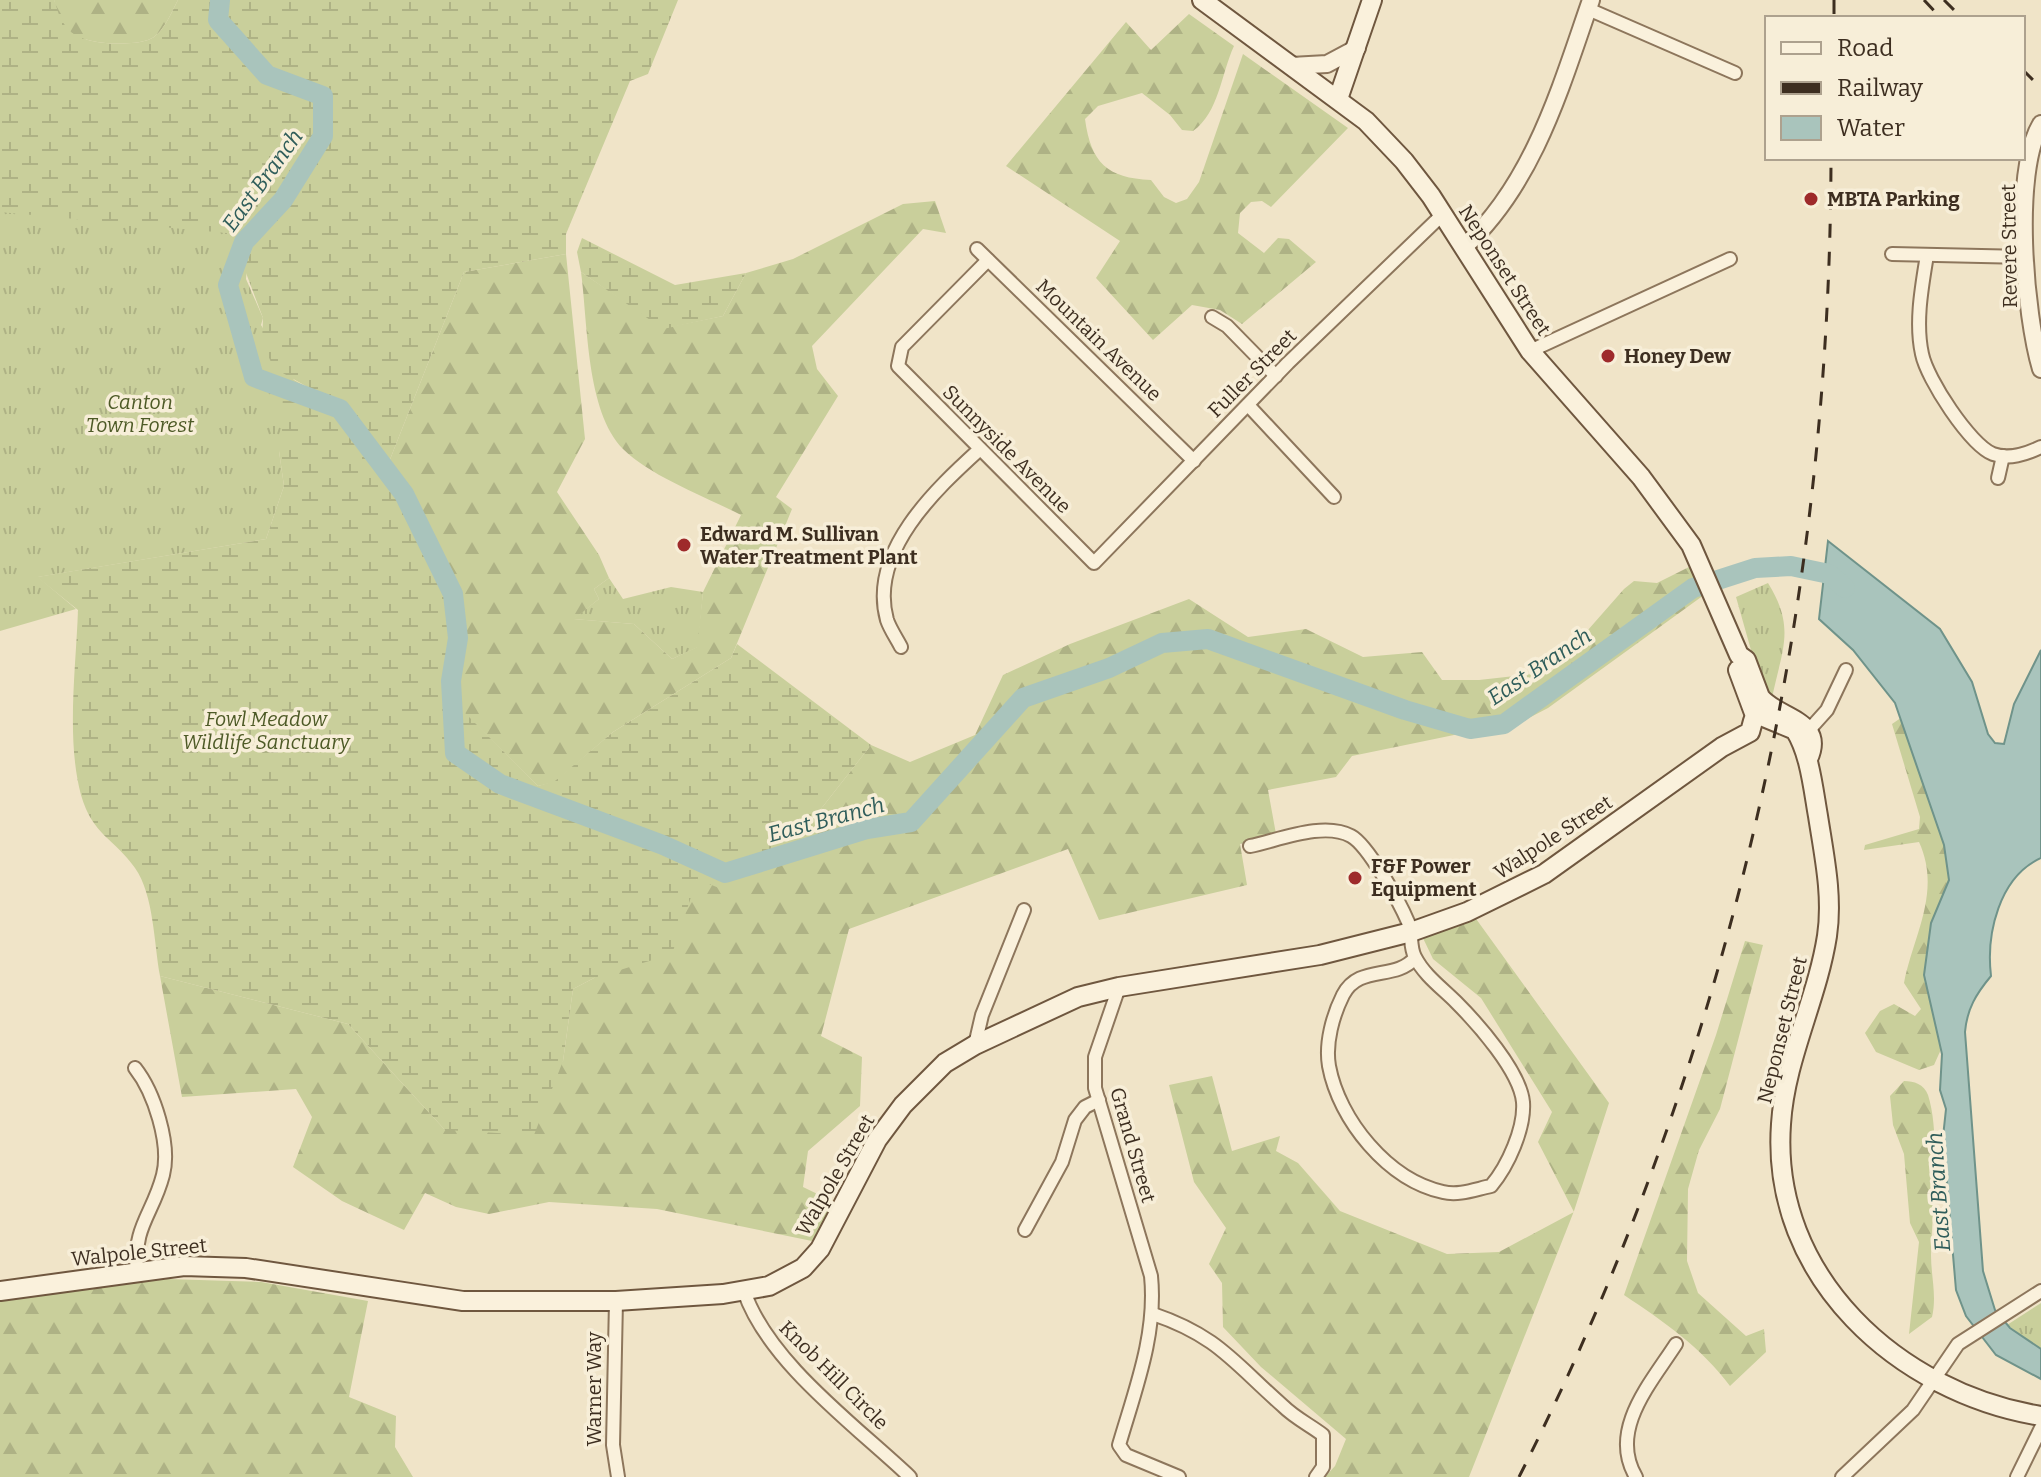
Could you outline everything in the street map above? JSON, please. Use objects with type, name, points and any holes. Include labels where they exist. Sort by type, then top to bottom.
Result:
[{"type":"main road","name":"Neponset Street","points":[[1202,0],[1377,130],[1443,214],[1508,321],[1530,351],[1644,481],[1672,517],[1705,572],[1739,655],[1737,666],[1749,707],[1795,730],[1808,759],[1829,911],[1823,958],[1785,1095],[1781,1134],[1784,1171],[1797,1224],[1833,1295],[1875,1342],[1932,1381],[1984,1402],[2041,1416]]},
{"type":"main road","points":[[1338,99],[1372,0]]},
{"type":"main road","points":[[1760,714],[1801,722],[1809,730]]},
{"type":"main road","name":"Walpole Street","points":[[0,1291],[184,1266],[246,1268],[463,1301],[616,1301],[744,1291],[769,1286],[803,1268],[835,1225],[877,1140],[903,1105],[945,1063],[975,1045],[1078,997],[1119,987],[1320,955],[1411,932],[1467,912],[1544,874],[1722,747],[1750,732],[1760,714]]},
{"type":"main road","name":"Neponset Street","points":[[1808,759],[1812,752],[1809,730]]},
{"type":"street","points":[[1464,247],[1500,207],[1534,152],[1590,4],[1735,73]]},
{"type":"street","points":[[1291,66],[1327,64],[1357,48]]},
{"type":"street","name":"Revere Street","points":[[2041,124],[2030,151],[2026,257],[2032,329],[2041,369]]},
{"type":"street","name":"Fuller Street","points":[[1094,563],[1276,376],[1443,214]]},
{"type":"street","points":[[1936,240],[1920,296],[1922,355],[1942,394],[1977,444],[2003,456],[2025,454],[2041,447]]},
{"type":"street","name":"Mountain Avenue","points":[[977,249],[1194,461]]},
{"type":"street","points":[[1892,254],[2026,257]]},
{"type":"street","points":[[1530,351],[1730,259]]},
{"type":"street","name":"Sunnyside Avenue","points":[[988,260],[902,347],[897,360],[901,371],[1094,563]]},
{"type":"street","points":[[1212,317],[1227,326],[1276,376]]},
{"type":"street","points":[[1248,405],[1334,497]]},
{"type":"street","points":[[901,647],[888,621],[885,599],[896,549],[940,486],[980,449]]},
{"type":"street","points":[[1998,478],[2003,456]]},
{"type":"street","points":[[1809,730],[1827,710],[1846,670]]},
{"type":"street","points":[[1250,846],[1318,831],[1338,831],[1354,837],[1378,869],[1411,932],[1415,958],[1476,1024],[1506,1065],[1520,1092],[1523,1101],[1516,1136],[1502,1173],[1491,1186],[1445,1193],[1400,1171],[1360,1133],[1347,1114],[1336,1088],[1328,1048],[1344,993],[1358,978],[1405,969],[1415,958]]},
{"type":"street","points":[[975,1045],[991,992],[1024,910]]},
{"type":"street","name":"Grand Street","points":[[1119,987],[1095,1057],[1099,1100],[1151,1276],[1153,1314],[1119,1445],[1126,1455],[1179,1477]]},
{"type":"street","points":[[135,1068],[154,1097],[165,1161],[162,1180],[136,1240],[137,1271]]},
{"type":"street","points":[[1025,1230],[1062,1162],[1075,1120],[1085,1107],[1099,1100]]},
{"type":"street","name":"Knob Hill Circle","points":[[744,1291],[758,1326],[780,1354],[910,1477]]},
{"type":"street","points":[[1842,1477],[1913,1410],[1951,1351],[1966,1338],[2041,1291]]},
{"type":"street","name":"Warner Way","points":[[616,1301],[613,1445],[618,1477]]},
{"type":"street","points":[[1153,1314],[1191,1327],[1220,1345],[1283,1406],[1323,1435],[1323,1467],[1316,1477]]},
{"type":"street","points":[[1636,1477],[1628,1463],[1627,1434],[1638,1403],[1676,1344]]},
{"type":"street","points":[[2017,1477],[2041,1428]]},
{"type":"green space","name":"Canton Town Forest","points":[[0,0],[54,0],[56,6],[260,236],[249,244],[246,279],[263,318],[261,325],[294,380],[334,402],[279,451],[284,486],[266,539],[38,577],[76,609],[0,631]]},
{"type":"green space","name":"Fowl Meadow Wildlife Sanctuary","points":[[0,0],[54,0],[63,22],[72,33],[88,40],[120,44],[153,37],[166,23],[178,0],[678,0],[648,74],[630,81],[566,234],[566,254],[464,272],[387,467],[415,503],[431,534],[434,560],[458,601],[466,629],[454,702],[538,786],[555,781],[613,732],[731,658],[737,644],[871,745],[817,814],[736,895],[697,879],[672,954],[594,978],[573,989],[563,1061],[534,1135],[445,1130],[348,1024],[160,976],[150,906],[141,879],[127,858],[92,819],[81,795],[76,773],[73,727],[78,610],[37,577],[266,539],[284,486],[279,451],[283,398],[332,401],[281,372],[271,362],[262,343],[263,318],[240,257],[258,236],[0,212]]},
{"type":"green space","points":[[54,0],[178,0],[166,23],[153,37],[120,44],[88,40],[72,33],[61,18]]},
{"type":"green space","points":[[1189,14],[1234,46],[1214,104],[1193,131],[1182,130],[1170,115],[1142,93],[1098,106],[1085,119],[1088,134],[1097,157],[1112,171],[1151,180],[1164,197],[1176,203],[1187,199],[1199,182],[1243,54],[1348,128],[1271,207],[1262,201],[1251,202],[1240,213],[1238,233],[1264,253],[1278,238],[1289,239],[1316,262],[1242,324],[1220,310],[1192,305],[1153,340],[1096,278],[1120,241],[1006,166],[1126,22],[1151,50]]},
{"type":"green space","points":[[935,201],[946,233],[923,229],[812,346],[817,369],[838,396],[776,497],[792,509],[731,658],[613,732],[555,782],[538,786],[453,702],[466,629],[458,601],[434,560],[431,534],[387,467],[464,272],[566,254],[585,439],[557,492],[599,555],[609,578],[594,589],[599,599],[574,619],[634,624],[672,659],[697,647],[703,592],[741,515],[648,468],[623,449],[611,433],[595,390],[581,272],[664,328],[723,316],[746,273],[793,259],[903,204]]},
{"type":"green space","points":[[582,238],[675,285],[746,273],[723,316],[663,329],[581,272],[577,252]]},
{"type":"green space","points":[[1691,566],[1704,595],[1548,708],[1504,731],[1454,735],[1352,756],[1336,777],[1268,790],[1276,834],[1240,844],[1247,885],[1099,920],[1068,849],[849,929],[821,1036],[862,1057],[860,1106],[808,1151],[803,1187],[834,1202],[812,1241],[657,1209],[549,1202],[489,1214],[456,1207],[425,1193],[404,1230],[342,1201],[293,1167],[312,1117],[296,1089],[182,1097],[160,976],[348,1024],[445,1130],[563,1061],[573,989],[594,978],[697,879],[817,814],[871,745],[910,762],[975,735],[1003,675],[1070,644],[1189,599],[1248,637],[1306,629],[1363,657],[1422,652],[1442,680],[1479,680],[1551,672],[1634,581],[1657,583]]},
{"type":"green space","points":[[609,578],[623,599],[671,587],[703,592],[698,647],[672,659],[634,624],[573,619],[599,599],[594,589]]},
{"type":"green space","points":[[1768,583],[1777,599],[1784,626],[1783,652],[1772,698],[1760,682],[1736,597]]},
{"type":"green space","points":[[1908,713],[1959,842],[1946,1038],[1934,1065],[1919,1070],[1876,1052],[1865,1033],[1880,1011],[1894,1004],[1915,1016],[1921,1009],[1904,983],[1927,896],[1928,879],[1919,842],[1864,850],[1865,845],[1919,829],[1920,817],[1892,724]]},
{"type":"green space","points":[[1474,916],[1609,1103],[1574,1212],[1538,1142],[1552,1112],[1481,998],[1433,959],[1422,936]]},
{"type":"green space","points":[[1745,941],[1763,945],[1720,1109],[1699,1150],[1688,1189],[1687,1261],[1698,1293],[1746,1336],[1764,1329],[1766,1352],[1730,1386],[1694,1347],[1624,1295],[1716,1035]]},
{"type":"green space","points":[[1212,1076],[1232,1151],[1280,1136],[1276,1151],[1298,1163],[1340,1211],[1447,1254],[1499,1252],[1574,1212],[1469,1477],[1325,1477],[1335,1466],[1346,1439],[1261,1367],[1223,1327],[1222,1283],[1209,1264],[1226,1228],[1194,1182],[1169,1085]]},
{"type":"green space","points":[[1904,1081],[1918,1084],[1928,1095],[1935,1152],[1932,1317],[1909,1334],[1919,1242],[1910,1223],[1904,1154],[1893,1125],[1890,1096]]},
{"type":"green space","points":[[167,1279],[261,1282],[368,1301],[349,1397],[396,1416],[395,1447],[413,1477],[0,1477],[0,1299]]},
{"type":"green space","points":[[2041,1303],[2041,1349],[2007,1325]]},
{"type":"water","points":[[1828,541],[1940,629],[1972,682],[1988,734],[1995,743],[2004,744],[2014,704],[2041,650],[2041,858],[2015,879],[1998,908],[1991,943],[1991,976],[1973,1002],[1965,1032],[1983,1271],[1995,1310],[2010,1328],[2041,1349],[2041,1379],[1996,1355],[1966,1316],[1956,1290],[1943,1137],[1946,1109],[1940,1090],[1942,1054],[1924,975],[1931,923],[1949,880],[1944,845],[1895,703],[1853,650],[1819,619]]},
{"type":"waterway","name":"East Branch","points":[[220,0],[218,20],[267,75],[323,96],[323,136],[283,200],[244,242],[228,285],[254,377],[340,409],[404,494],[453,594],[458,638],[451,681],[455,753],[500,784],[663,845],[725,873],[867,829],[911,822],[1023,698],[1109,668],[1162,643],[1208,639],[1405,710],[1470,729],[1504,724],[1693,588],[1755,568],[1791,566],[1829,574],[1845,588]]},
{"type":"railway","points":[[1834,0],[1834,16]]},
{"type":"railway","points":[[1924,0],[1939,16]]},
{"type":"railway","points":[[1944,0],[1960,16]]},
{"type":"railway","points":[[2025,72],[2041,88]]},
{"type":"railway","points":[[1519,1477],[1592,1321],[1655,1162],[1709,1000],[1753,836],[1787,669],[1811,501],[1826,330],[1831,160]]},
{"type":"place","name":"MBTA Parking","points":[[1811,199]]},
{"type":"place","name":"Honey Dew","points":[[1608,356]]},
{"type":"place","name":"Edward M. Sullivan Water Treatment Plant","points":[[684,545]]},
{"type":"place","name":"F&F Power Equipment","points":[[1355,878]]}]
